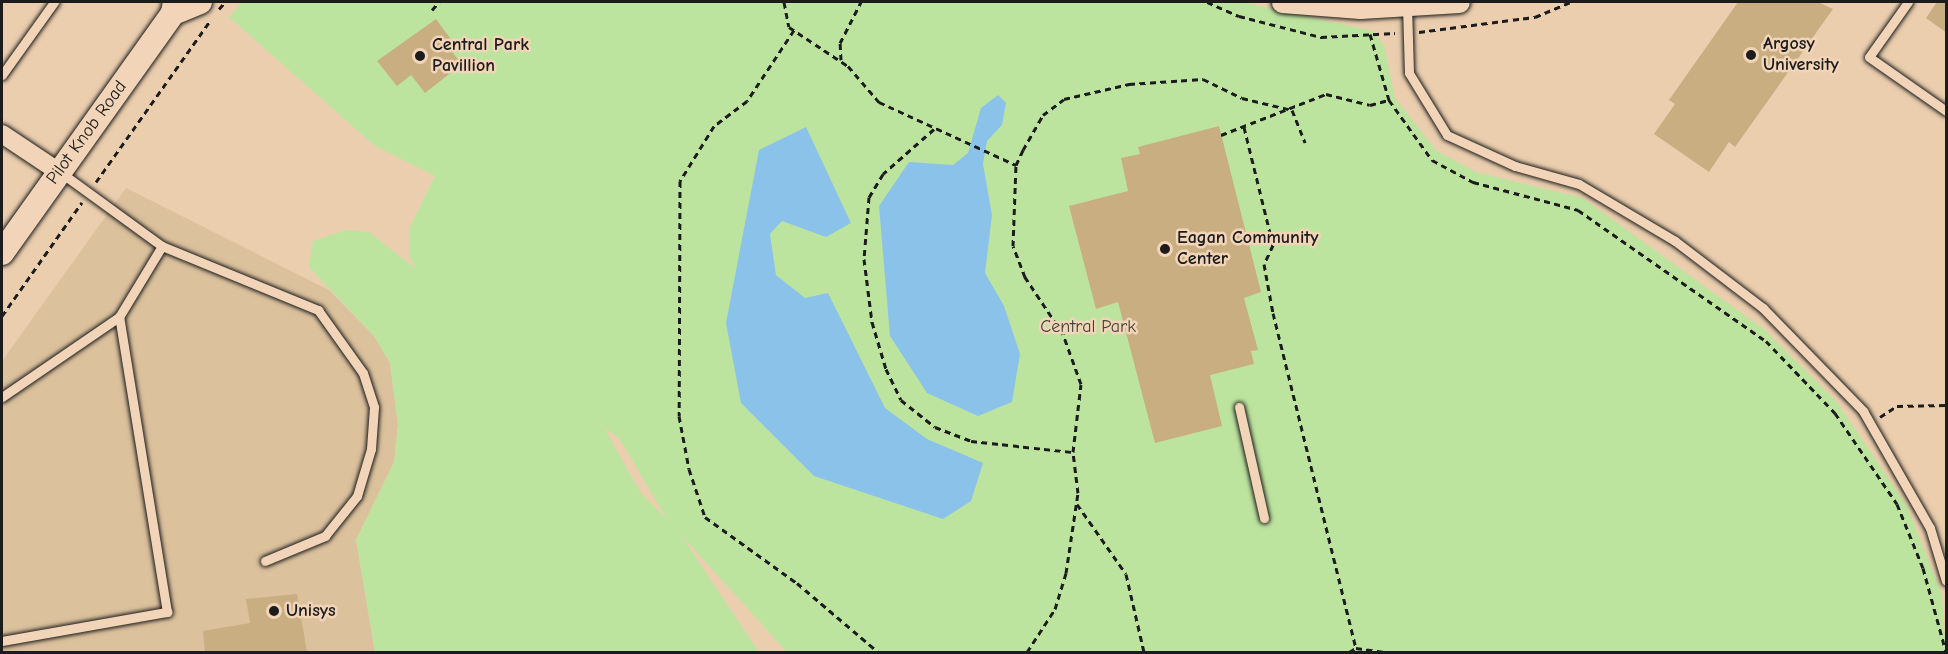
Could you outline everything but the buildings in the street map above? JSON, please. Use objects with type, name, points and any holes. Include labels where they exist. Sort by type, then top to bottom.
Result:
[{"type":"main road","name":"Pilot Knob Road","points":[[2,253],[174,7],[200,2]]},
{"type":"street","points":[[1282,2],[1360,8],[1407,3],[1459,2]]},
{"type":"street","points":[[2,134],[59,172]]},
{"type":"lane","points":[[2,75],[54,2]]},
{"type":"lane","points":[[1908,2],[1869,57],[1947,111]]},
{"type":"lane","points":[[1407,3],[1408,73],[1447,135],[1515,166],[1579,184],[1674,241],[1762,308],[1870,423],[1930,528],[1947,581]]},
{"type":"lane","points":[[59,172],[162,246],[318,310],[344,340],[371,398],[371,449],[357,496],[325,536],[265,561]]},
{"type":"lane","points":[[2,397],[119,316],[162,246]]},
{"type":"lane","points":[[2,641],[167,612],[119,316]]},
{"type":"lane","points":[[1239,407],[1264,518]]},
{"type":"path","points":[[2,316],[225,2]]},
{"type":"path","points":[[432,10],[439,2]]},
{"type":"path","points":[[784,2],[785,20],[794,30],[841,60],[879,102],[1016,165]]},
{"type":"path","points":[[841,60],[840,43],[861,2]]},
{"type":"path","points":[[794,30],[747,101],[714,126],[680,181],[680,416],[688,469],[705,517],[797,583],[878,652]]},
{"type":"path","points":[[1370,34],[1389,100],[1432,160],[1473,182],[1578,210],[1766,341],[1835,413],[1897,504],[1923,568],[1946,652]]},
{"type":"path","points":[[1028,652],[1055,609],[1066,573],[1077,504],[1073,452],[1081,384],[1077,363],[1063,333],[1025,277],[1013,246],[1016,165],[1043,114],[1064,99],[1092,89],[1203,79],[1242,98],[1292,111]]},
{"type":"path","points":[[1221,135],[1292,111],[1326,94],[1370,105],[1389,100]]},
{"type":"path","points":[[1292,111],[1305,143]]},
{"type":"path","points":[[1244,127],[1273,245],[1264,264],[1272,314],[1356,648]]},
{"type":"path","points":[[934,129],[883,174],[869,197],[864,259],[872,322],[886,369],[901,400],[935,427],[971,441],[1073,452]]},
{"type":"path","points":[[1851,437],[1897,406],[1947,405]]},
{"type":"path","points":[[1077,504],[1126,574],[1144,652]]},
{"type":"path","points":[[1349,652],[1356,648],[1383,652]]},
{"type":"shaded area","points":[[126,188],[329,290],[374,336],[390,363],[398,425],[394,462],[356,540],[375,652],[2,652],[2,361]]},
{"type":"green space","name":"Central Park","points":[[242,2],[1241,2],[1373,31],[1384,45],[1395,98],[1437,151],[1476,172],[1583,198],[1765,330],[1836,401],[1906,504],[1942,594],[1946,652],[787,652],[681,535],[759,652],[375,652],[356,540],[394,462],[398,425],[390,363],[374,336],[309,267],[313,241],[345,230],[369,232],[416,269],[410,258],[409,229],[435,176],[375,146],[229,17]],"holes":[[[604,428],[619,438],[667,519],[641,493]]]},
{"type":"water","points":[[998,95],[1006,103],[1002,125],[987,141],[983,164],[992,215],[985,273],[1004,306],[1020,354],[1012,402],[978,416],[927,393],[890,336],[879,206],[909,162],[953,165],[968,153],[981,108]]},
{"type":"water","points":[[806,127],[851,223],[826,237],[782,221],[770,234],[776,275],[805,298],[828,293],[885,408],[927,439],[983,463],[971,501],[943,519],[814,476],[741,403],[726,323],[759,150]]},
{"type":"place","name":"Argosy University","points":[[1751,55]]},
{"type":"place","name":"Central Park Pavillion","points":[[420,56]]},
{"type":"place","name":"Eagan Community Center","points":[[1165,249]]},
{"type":"place","name":"Unisys","points":[[274,611]]}]
